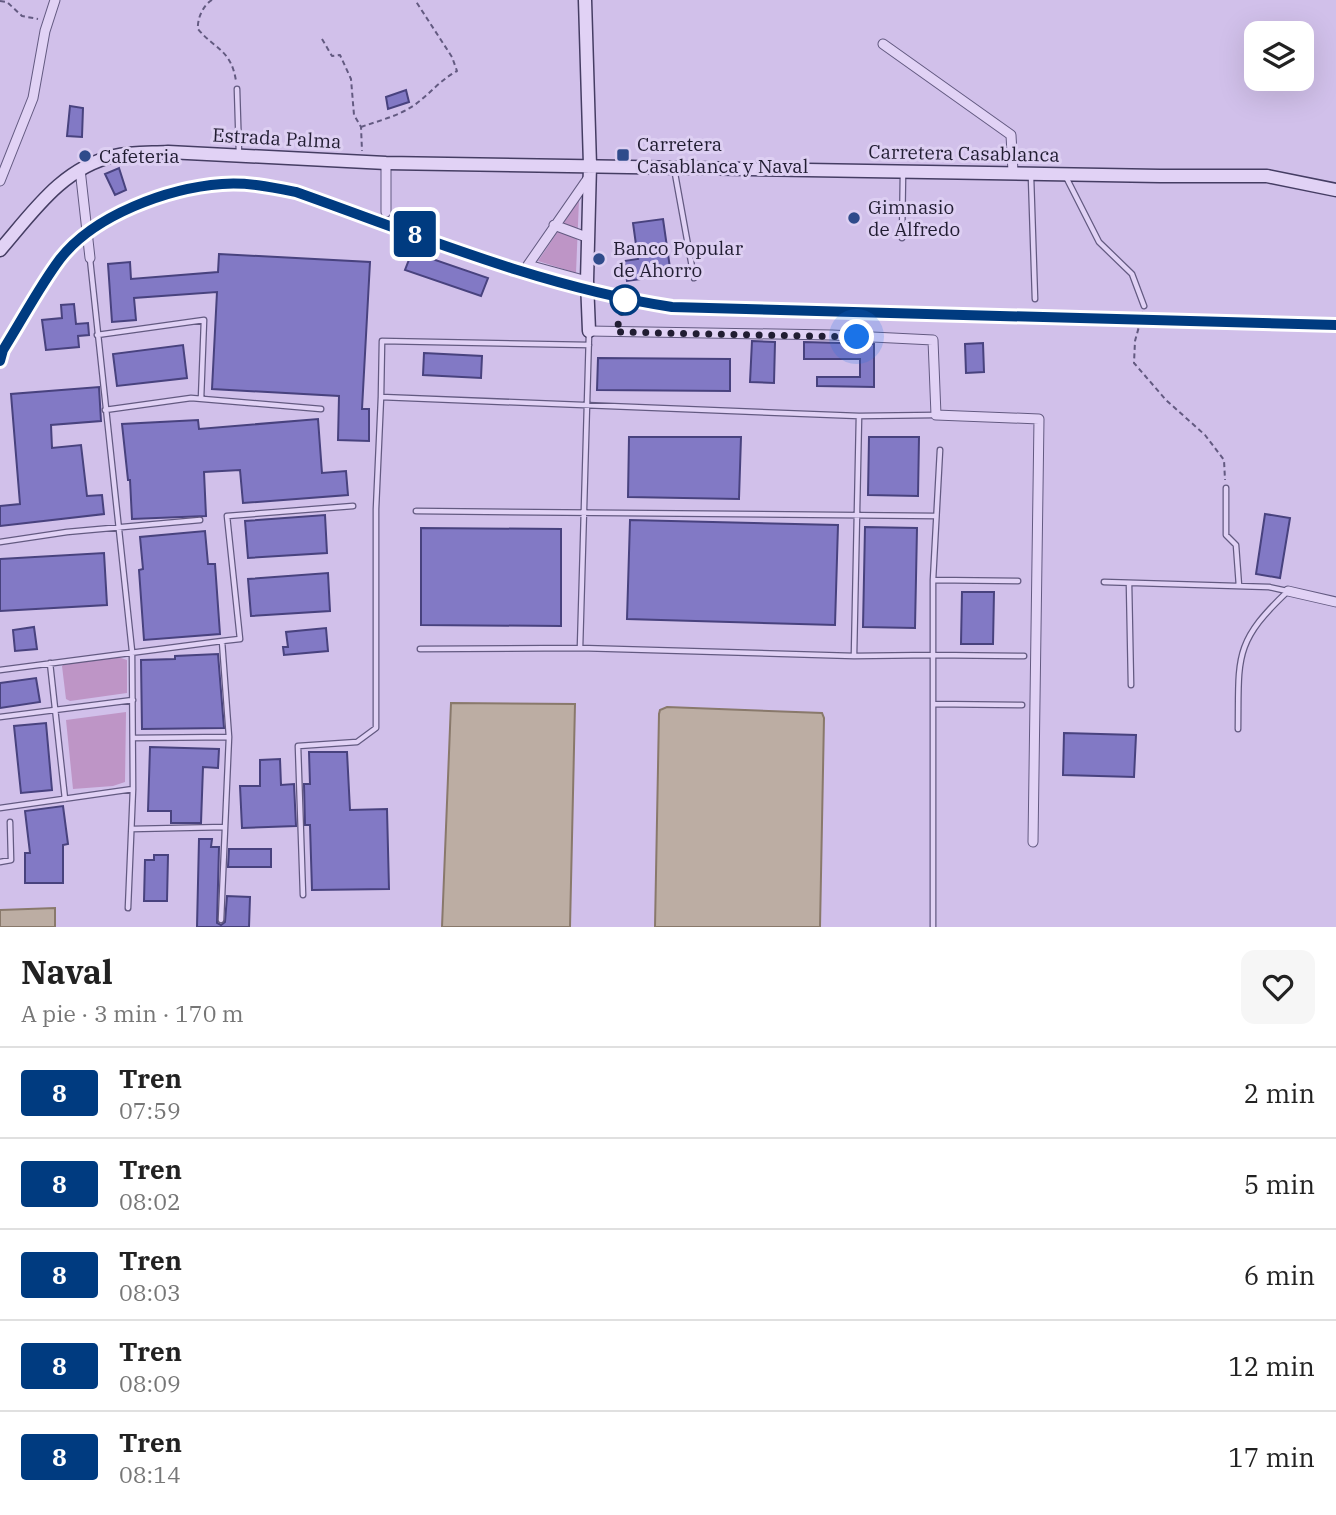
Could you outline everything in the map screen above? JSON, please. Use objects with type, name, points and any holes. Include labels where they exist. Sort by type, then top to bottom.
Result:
[{"type":"main road","points":[[586,0],[590,171],[587,281],[589,338]]},
{"type":"main road","name":"Estrada Palma","points":[[0,250],[56,186],[80,169],[115,155],[167,152],[590,171]]},
{"type":"main road","name":"Carretera Casablanca","points":[[590,171],[674,167],[1267,176],[1336,190]]},
{"type":"street","points":[[0,181],[33,98],[45,31],[55,0]]},
{"type":"street","points":[[883,44],[1012,135],[1013,172]]},
{"type":"street","points":[[386,163],[386,212]]},
{"type":"street","points":[[80,169],[90,258]]},
{"type":"street","points":[[587,281],[528,265],[590,171]]},
{"type":"street","points":[[554,225],[589,238]]},
{"type":"street","points":[[589,338],[832,335],[933,340],[936,415],[1039,419],[1033,842]]},
{"type":"street","points":[[1288,591],[1336,602]]},
{"type":"lane","points":[[237,89],[239,156]]},
{"type":"lane","points":[[674,167],[695,278]]},
{"type":"lane","points":[[902,237],[903,171]]},
{"type":"lane","points":[[1031,173],[1035,299]]},
{"type":"lane","points":[[1064,174],[1099,242],[1132,275],[1144,306]]},
{"type":"lane","points":[[90,258],[132,651],[133,789],[128,908]]},
{"type":"lane","points":[[97,335],[204,320],[201,399]]},
{"type":"lane","points":[[303,895],[298,746],[357,742],[376,728],[376,509],[382,341],[589,338],[580,648]]},
{"type":"lane","points":[[381,397],[859,416],[936,415]]},
{"type":"lane","points":[[105,411],[191,398],[321,409]]},
{"type":"lane","points":[[853,656],[859,416]]},
{"type":"lane","points":[[933,927],[933,580],[940,450]]},
{"type":"lane","points":[[1226,488],[1226,535],[1236,545],[1240,586]]},
{"type":"lane","points":[[0,670],[240,639],[227,516],[353,506]]},
{"type":"lane","points":[[416,511],[936,516]]},
{"type":"lane","points":[[0,542],[67,532],[201,520]]},
{"type":"lane","points":[[933,580],[1018,581]]},
{"type":"lane","points":[[1104,582],[1269,587],[1288,591]]},
{"type":"lane","points":[[1129,583],[1131,685]]},
{"type":"lane","points":[[1238,729],[1242,648],[1251,631],[1288,591]]},
{"type":"lane","points":[[220,920],[229,737],[222,640]]},
{"type":"lane","points":[[420,649],[580,648],[853,656],[1024,656]]},
{"type":"lane","points":[[50,663],[65,799]]},
{"type":"lane","points":[[0,717],[133,700]]},
{"type":"lane","points":[[933,704],[1022,705]]},
{"type":"lane","points":[[133,738],[229,737]]},
{"type":"lane","points":[[0,808],[133,789]]},
{"type":"lane","points":[[0,862],[11,860],[10,822]]},
{"type":"lane","points":[[132,828],[225,827]]},
{"type":"path","points":[[212,0],[204,7],[198,29],[220,46],[235,73],[237,89]]},
{"type":"path","points":[[361,127],[409,108],[427,95],[442,79],[457,71],[452,57],[415,0]]},
{"type":"path","points":[[0,1],[7,2],[22,16],[50,20]]},
{"type":"path","points":[[322,39],[332,56],[340,55],[351,79],[354,115],[361,127],[362,162]]},
{"type":"path","points":[[1144,306],[1135,341],[1135,363],[1166,400],[1205,435],[1224,460],[1226,488]]},
{"type":"shaded area","points":[[579,200],[576,273],[538,261]]},
{"type":"shaded area","points":[[118,657],[127,660],[127,693],[70,701],[66,699],[62,666],[66,663]]},
{"type":"shaded area","points":[[451,703],[575,704],[570,927],[442,927]]},
{"type":"shaded area","points":[[667,707],[822,713],[820,927],[655,927],[659,714],[660,710]]},
{"type":"shaded area","points":[[126,712],[125,782],[113,786],[73,789],[66,720]]},
{"type":"shaded area","points":[[55,908],[55,927],[0,927],[0,910]]},
{"type":"building","points":[[406,90],[409,102],[388,109],[386,97]]},
{"type":"building","points":[[70,106],[83,108],[82,137],[67,136]]},
{"type":"building","points":[[119,168],[126,190],[115,195],[105,174]]},
{"type":"building","points":[[663,219],[671,275],[627,281],[624,261],[638,259],[633,223]]},
{"type":"building","points":[[412,252],[488,278],[481,296],[405,270]]},
{"type":"building","points":[[219,254],[370,262],[362,409],[369,409],[369,441],[338,440],[339,396],[212,389],[217,292],[134,298],[136,320],[112,322],[108,264],[130,262],[131,279],[218,272]]},
{"type":"building","points":[[74,304],[76,324],[88,323],[89,335],[78,336],[79,347],[46,350],[42,320],[62,318],[61,305]]},
{"type":"building","points":[[752,341],[775,342],[774,383],[750,382]]},
{"type":"building","points":[[804,342],[874,344],[874,387],[817,386],[817,377],[860,377],[860,359],[804,359]]},
{"type":"building","points":[[983,343],[984,372],[966,373],[965,344]]},
{"type":"building","points":[[183,345],[187,378],[117,386],[113,354]]},
{"type":"building","points":[[424,353],[482,356],[481,378],[423,375]]},
{"type":"building","points":[[598,358],[730,359],[730,391],[597,390]]},
{"type":"building","points":[[99,387],[101,421],[51,425],[52,448],[81,445],[87,496],[102,495],[104,514],[0,526],[0,506],[20,504],[11,394]]},
{"type":"building","points":[[318,419],[322,473],[346,471],[348,495],[243,503],[240,470],[204,472],[206,516],[132,519],[122,424],[198,420],[199,429]]},
{"type":"building","points":[[629,437],[741,437],[739,499],[628,497]]},
{"type":"building","points":[[869,437],[919,437],[918,496],[868,495]]},
{"type":"building","points":[[1265,514],[1290,518],[1280,578],[1256,574]]},
{"type":"building","points":[[325,515],[327,553],[248,558],[245,521]]},
{"type":"building","points":[[630,520],[838,525],[835,625],[627,619]]},
{"type":"building","points":[[865,527],[917,528],[915,628],[863,627]]},
{"type":"building","points":[[421,528],[561,529],[561,626],[421,625]]},
{"type":"building","points":[[205,531],[208,564],[215,564],[220,634],[144,640],[139,570],[143,569],[140,537]]},
{"type":"building","points":[[104,553],[107,605],[0,611],[0,559]]},
{"type":"building","points":[[328,573],[330,611],[251,616],[248,579]]},
{"type":"building","points":[[962,592],[994,592],[993,644],[961,644]]},
{"type":"building","points":[[34,627],[37,649],[15,651],[13,630]]},
{"type":"building","points":[[326,628],[328,651],[284,655],[283,647],[288,647],[286,632]]},
{"type":"building","points":[[218,654],[224,728],[142,729],[141,660]]},
{"type":"building","points":[[36,678],[40,702],[0,708],[0,683]]},
{"type":"building","points":[[46,723],[52,790],[21,793],[14,726]]},
{"type":"building","points":[[1064,733],[1136,735],[1134,777],[1063,775]]},
{"type":"building","points":[[150,747],[219,749],[218,768],[203,767],[201,823],[171,823],[171,811],[148,811]]},
{"type":"building","points":[[309,752],[347,752],[350,810],[387,809],[389,889],[312,890],[310,825],[305,825],[304,784],[310,784]]},
{"type":"building","points":[[280,759],[281,785],[294,784],[296,826],[242,828],[240,786],[260,786],[260,760]]},
{"type":"building","points":[[63,806],[68,844],[63,845],[63,883],[25,883],[25,853],[30,853],[25,811]]},
{"type":"building","points":[[199,839],[212,839],[211,847],[219,847],[217,923],[221,925],[225,922],[227,896],[250,897],[249,927],[197,927]]},
{"type":"building","points":[[229,849],[271,849],[271,867],[228,867]]},
{"type":"building","points":[[154,855],[168,855],[167,901],[144,901],[145,860],[154,860]]},
{"type":"railway","points":[[0,361],[3,350],[52,270],[75,243],[92,229],[134,206],[156,198],[179,191],[231,184],[259,185],[296,192],[529,274],[672,307],[1336,325]]},
{"type":"train","name":"8","points":[[0,361],[3,350],[61,258],[81,238],[113,218],[152,199],[190,188],[224,184],[261,185],[296,192],[546,281],[625,300],[672,307],[1336,325]]},
{"type":"place","name":"Carretera Casablanca y Naval","points":[[623,155]]},
{"type":"place","name":"Cafeteria","points":[[85,156]]},
{"type":"place","name":"Gimnasio de Alfredo","points":[[854,218]]},
{"type":"place","name":"Banco Popular de Ahorro","points":[[599,259]]},
{"type":"route","points":[[625,300],[616,332],[857,337]]}]
